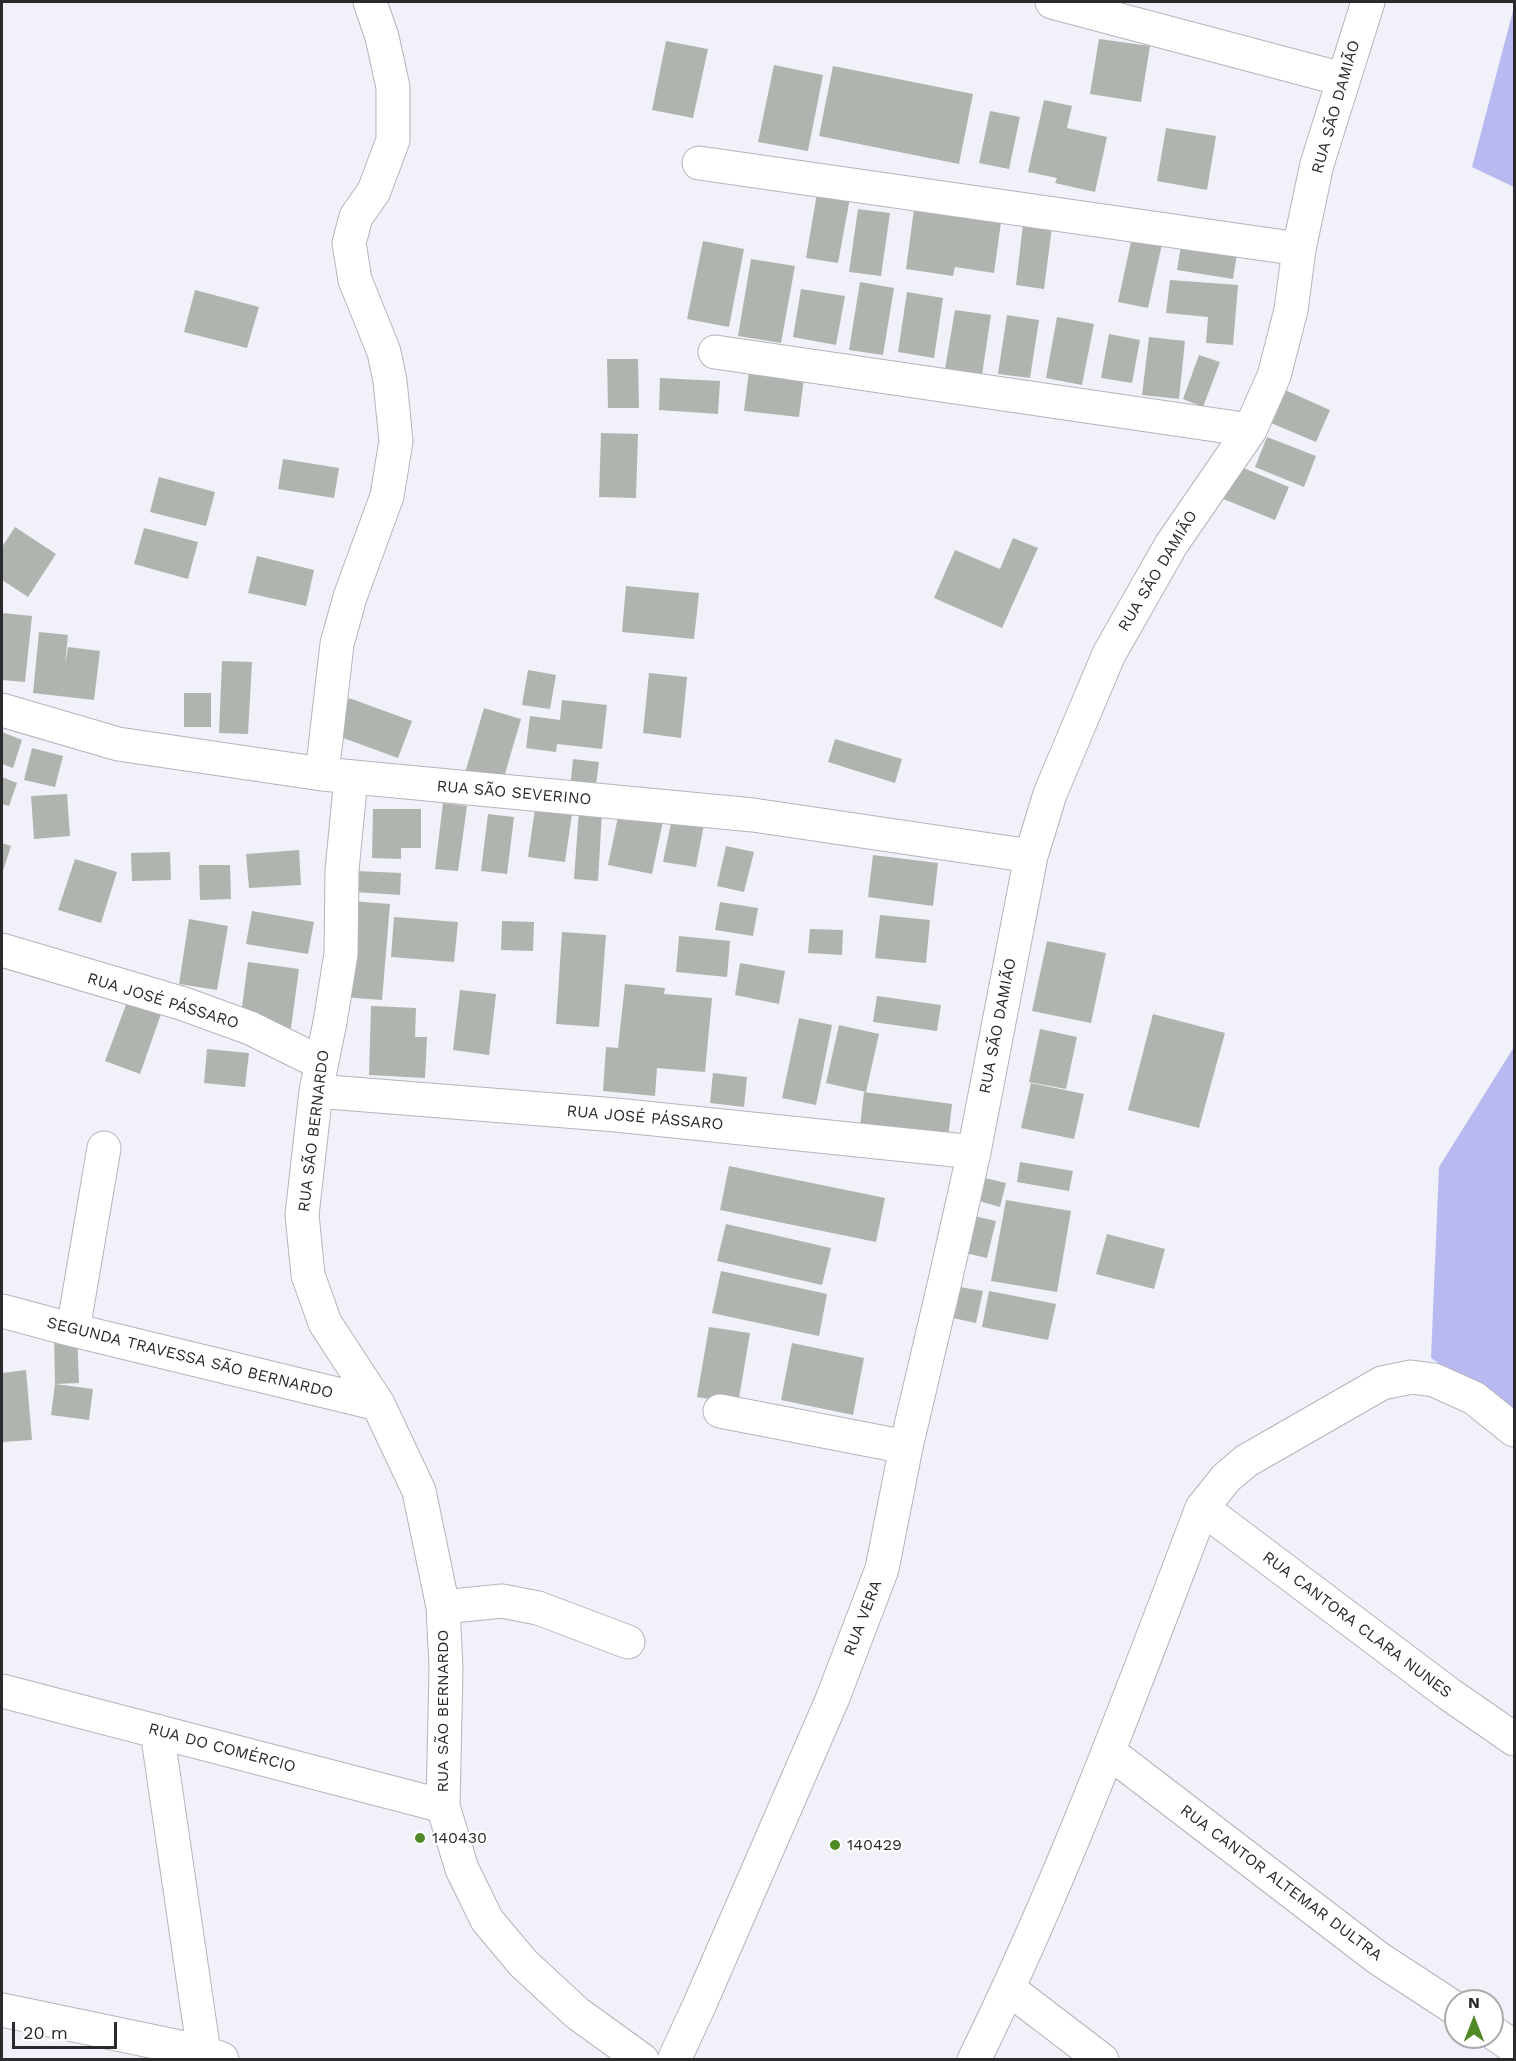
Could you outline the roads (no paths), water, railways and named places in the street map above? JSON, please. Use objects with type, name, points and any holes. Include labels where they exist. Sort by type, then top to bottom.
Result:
[{"type":"street","name":"RUA SÃO BERNARDO","points":[[370,2],[382,37],[393,87],[393,140],[374,191],[356,217],[349,243],[355,280],[384,352],[390,381],[396,441],[387,496],[350,597],[337,644],[337,776],[342,870],[341,954],[318,1077],[302,1215],[308,1275],[325,1323],[378,1404],[419,1491],[443,1607],[446,1668],[443,1806],[462,1869],[487,1920],[523,1963],[577,2013],[642,2060]]},
{"type":"street","points":[[1052,2],[1342,79]]},
{"type":"street","name":"RUA SÃO DAMIÃO","points":[[974,1152],[1031,856],[1050,794],[1109,654],[1170,545],[1250,430],[1274,376],[1291,310],[1299,249],[1317,164],[1368,2]]},
{"type":"street","points":[[699,163],[1299,249]]},
{"type":"street","points":[[715,352],[1250,430]]},
{"type":"street","name":"RUA SÃO SEVERINO","points":[[2,710],[118,744],[337,776],[753,815],[1031,856]]},
{"type":"street","name":"RUA JOSÉ PÁSSARO","points":[[2,951],[184,1004],[250,1028],[318,1077],[616,1115],[974,1152]]},
{"type":"street","points":[[73,1330],[104,1148]]},
{"type":"street","name":"RUA VERA","points":[[674,2060],[827,1711],[882,1569],[906,1447],[974,1152]]},
{"type":"street","name":"SEGUNDA TRAVESSA SÃO BERNARDO","points":[[2,1311],[378,1404]]},
{"type":"street","points":[[974,2060],[1009,1989],[1110,1752],[1202,1508],[1226,1478],[1246,1461],[1382,1383],[1411,1377],[1434,1380],[1474,1398],[1515,1430]]},
{"type":"street","points":[[720,1411],[906,1447]]},
{"type":"street","name":"RUA CANTORA CLARA NUNES","points":[[1202,1508],[1449,1694],[1515,1739]]},
{"type":"street","points":[[443,1607],[502,1601],[538,1608],[628,1642]]},
{"type":"street","name":"RUA DO COMÉRCIO","points":[[2,1691],[443,1806]]},
{"type":"street","points":[[2,2010],[211,2057],[198,2006],[157,1731]]},
{"type":"street","name":"RUA CANTOR ALTEMAR DULTRA","points":[[1110,1752],[1378,1958],[1444,2001]]},
{"type":"street","points":[[1009,1989],[1102,2060]]},
{"type":"place","name":"140430","points":[[420,1838]]},
{"type":"place","name":"140429","points":[[835,1845]]}]
